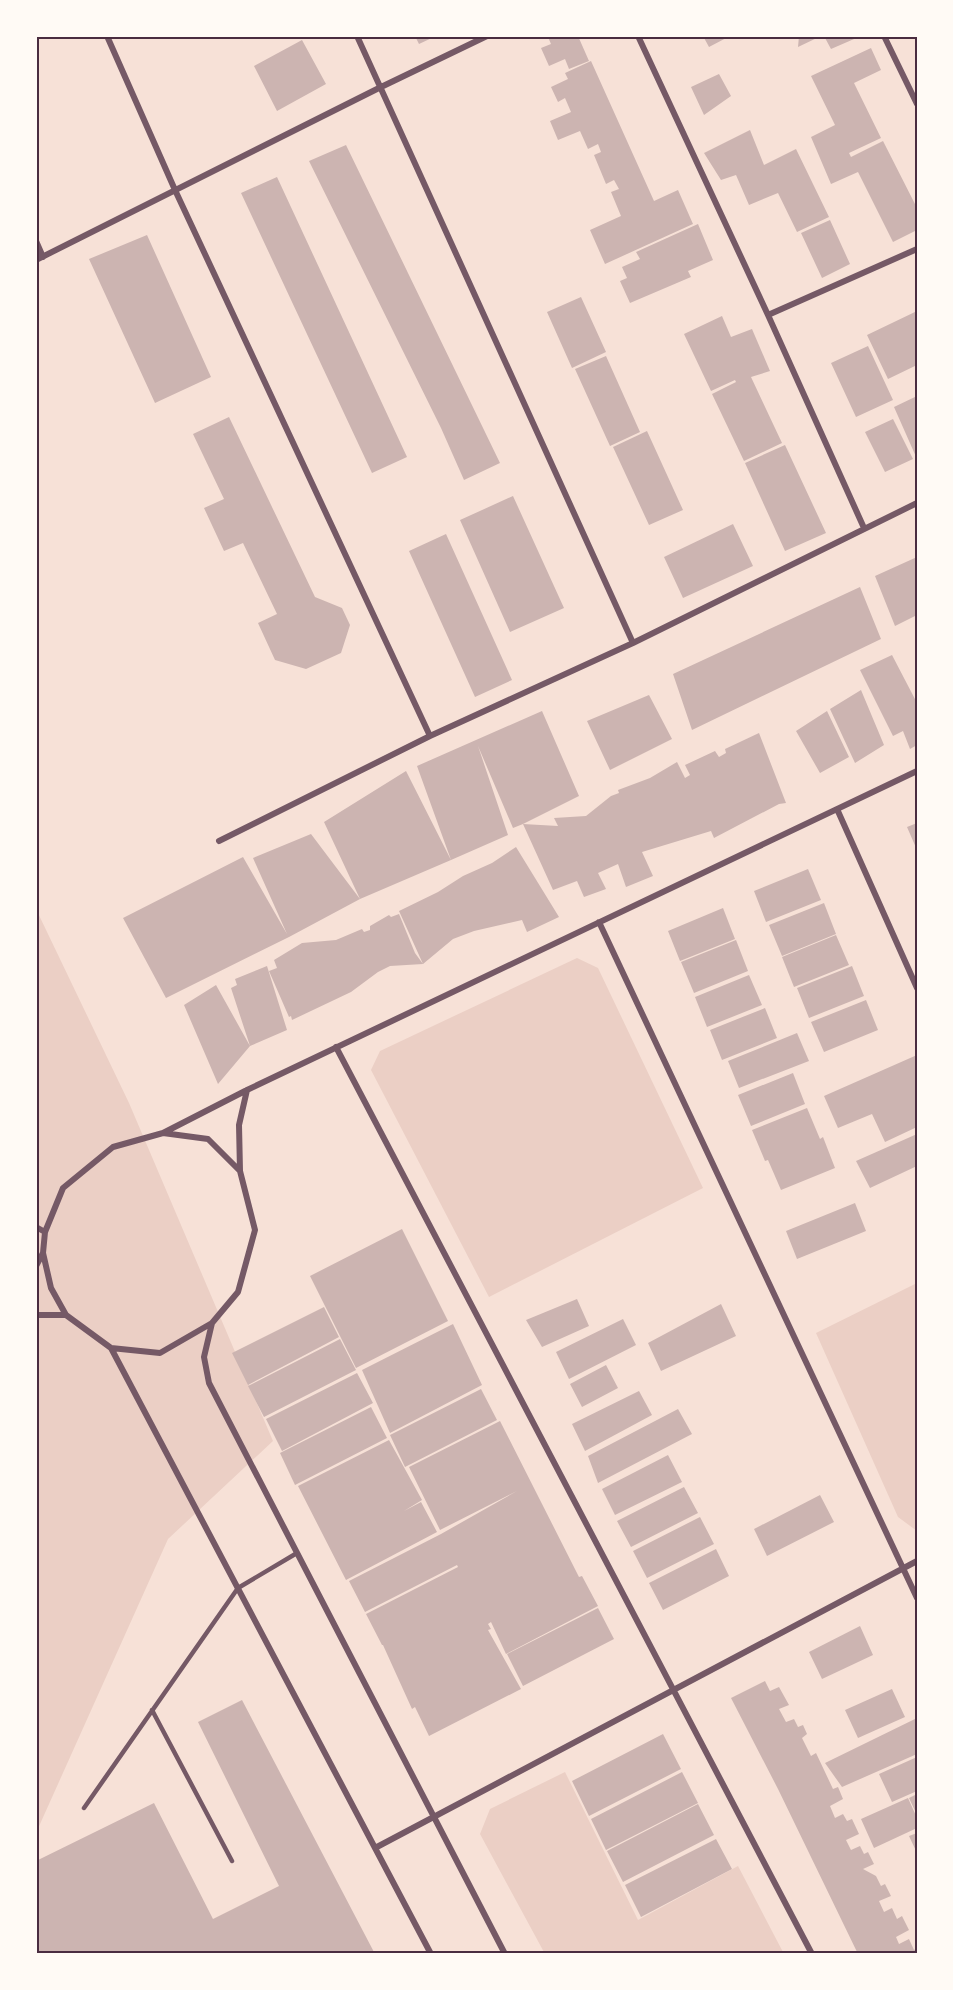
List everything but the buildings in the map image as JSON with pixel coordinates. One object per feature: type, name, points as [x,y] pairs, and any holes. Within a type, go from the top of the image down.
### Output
[{"type":"street","points":[[107,36],[175,190],[430,736]]},
{"type":"street","points":[[357,36],[633,643]]},
{"type":"street","points":[[36,241],[39,258],[487,36]]},
{"type":"street","points":[[638,36],[864,528]]},
{"type":"street","points":[[884,36],[917,104]]},
{"type":"street","points":[[768,315],[917,249]]},
{"type":"street","points":[[219,841],[430,736],[633,643],[917,503]]},
{"type":"street","points":[[431,1954],[111,1348],[66,1315],[51,1288],[43,1253],[45,1232],[63,1188],[113,1147],[163,1133],[247,1089],[917,771]]},
{"type":"street","points":[[837,809],[917,988]]},
{"type":"street","points":[[599,922],[917,1599]]},
{"type":"street","points":[[336,1047],[812,1954]]},
{"type":"street","points":[[111,1348],[160,1353],[212,1323],[238,1292],[255,1230],[240,1171],[239,1125],[247,1089]]},
{"type":"street","points":[[163,1133],[208,1139],[240,1171]]},
{"type":"street","points":[[36,1227],[45,1232]]},
{"type":"street","points":[[36,1266],[43,1253]]},
{"type":"street","points":[[36,1315],[66,1315]]},
{"type":"street","points":[[212,1323],[204,1357],[209,1383],[505,1954]]},
{"type":"street","points":[[375,1848],[917,1561]]},
{"type":"lane","points":[[84,1808],[238,1588],[297,1553]]},
{"type":"lane","points":[[152,1710],[232,1861]]},
{"type":"shaded area","points":[[36,909],[129,1103],[273,1441],[168,1539],[36,1833]]},
{"type":"shaded area","points":[[577,958],[598,968],[703,1188],[489,1297],[371,1070],[380,1051]]},
{"type":"shaded area","points":[[917,1283],[917,1531],[898,1517],[816,1333]]},
{"type":"shaded area","points":[[565,1772],[638,1920],[738,1866],[784,1954],[545,1954],[480,1834],[490,1809]]}]
